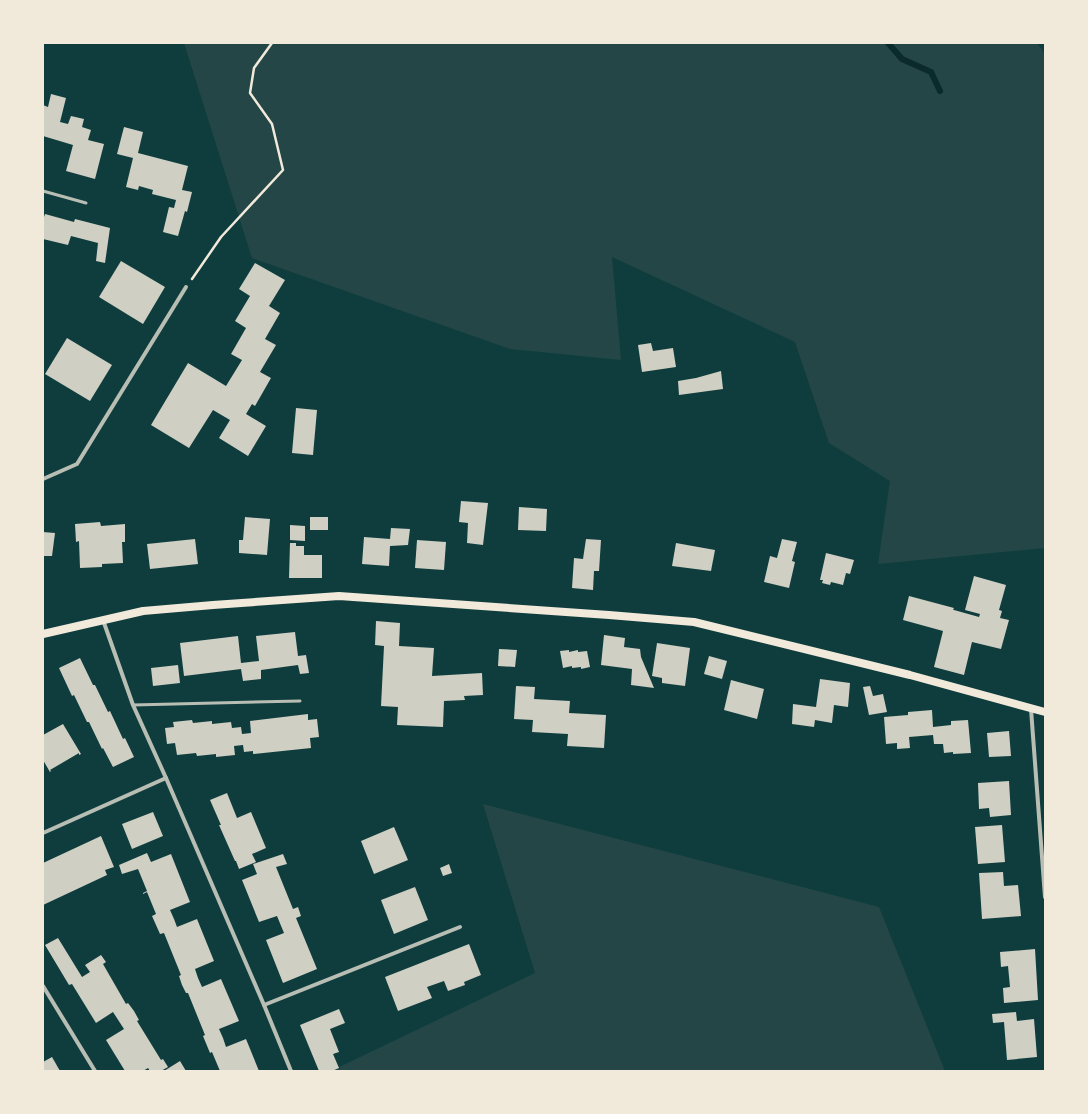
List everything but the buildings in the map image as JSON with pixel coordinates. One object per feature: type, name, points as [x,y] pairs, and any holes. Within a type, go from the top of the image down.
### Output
[{"type":"main road","points":[[43,634],[144,611],[339,596],[694,622],[910,675],[1045,712]]},
{"type":"street","points":[[43,479],[77,464],[186,287]]},
{"type":"street","points":[[103,620],[133,704],[264,1004],[291,1071]]},
{"type":"street","points":[[1031,708],[1045,897]]},
{"type":"street","points":[[43,833],[166,778]]},
{"type":"street","points":[[264,1004],[460,927]]},
{"type":"street","points":[[43,986],[95,1071]]},
{"type":"lane","points":[[43,191],[86,203]]},
{"type":"lane","points":[[133,704],[300,701]]},
{"type":"lane","points":[[1040,823],[1045,822]]},
{"type":"path","points":[[186,287],[221,237],[283,170],[272,124],[250,94],[254,68],[272,43]]},
{"type":"shaded area","points":[[184,43],[1037,43],[1045,54],[1045,548],[878,564],[890,481],[829,443],[795,342],[612,257],[621,360],[510,349],[252,258]]},
{"type":"shaded area","points":[[483,804],[879,907],[945,1071],[331,1071],[535,973]]},
{"type":"waterway","points":[[888,43],[902,59],[931,72],[940,91]]}]
